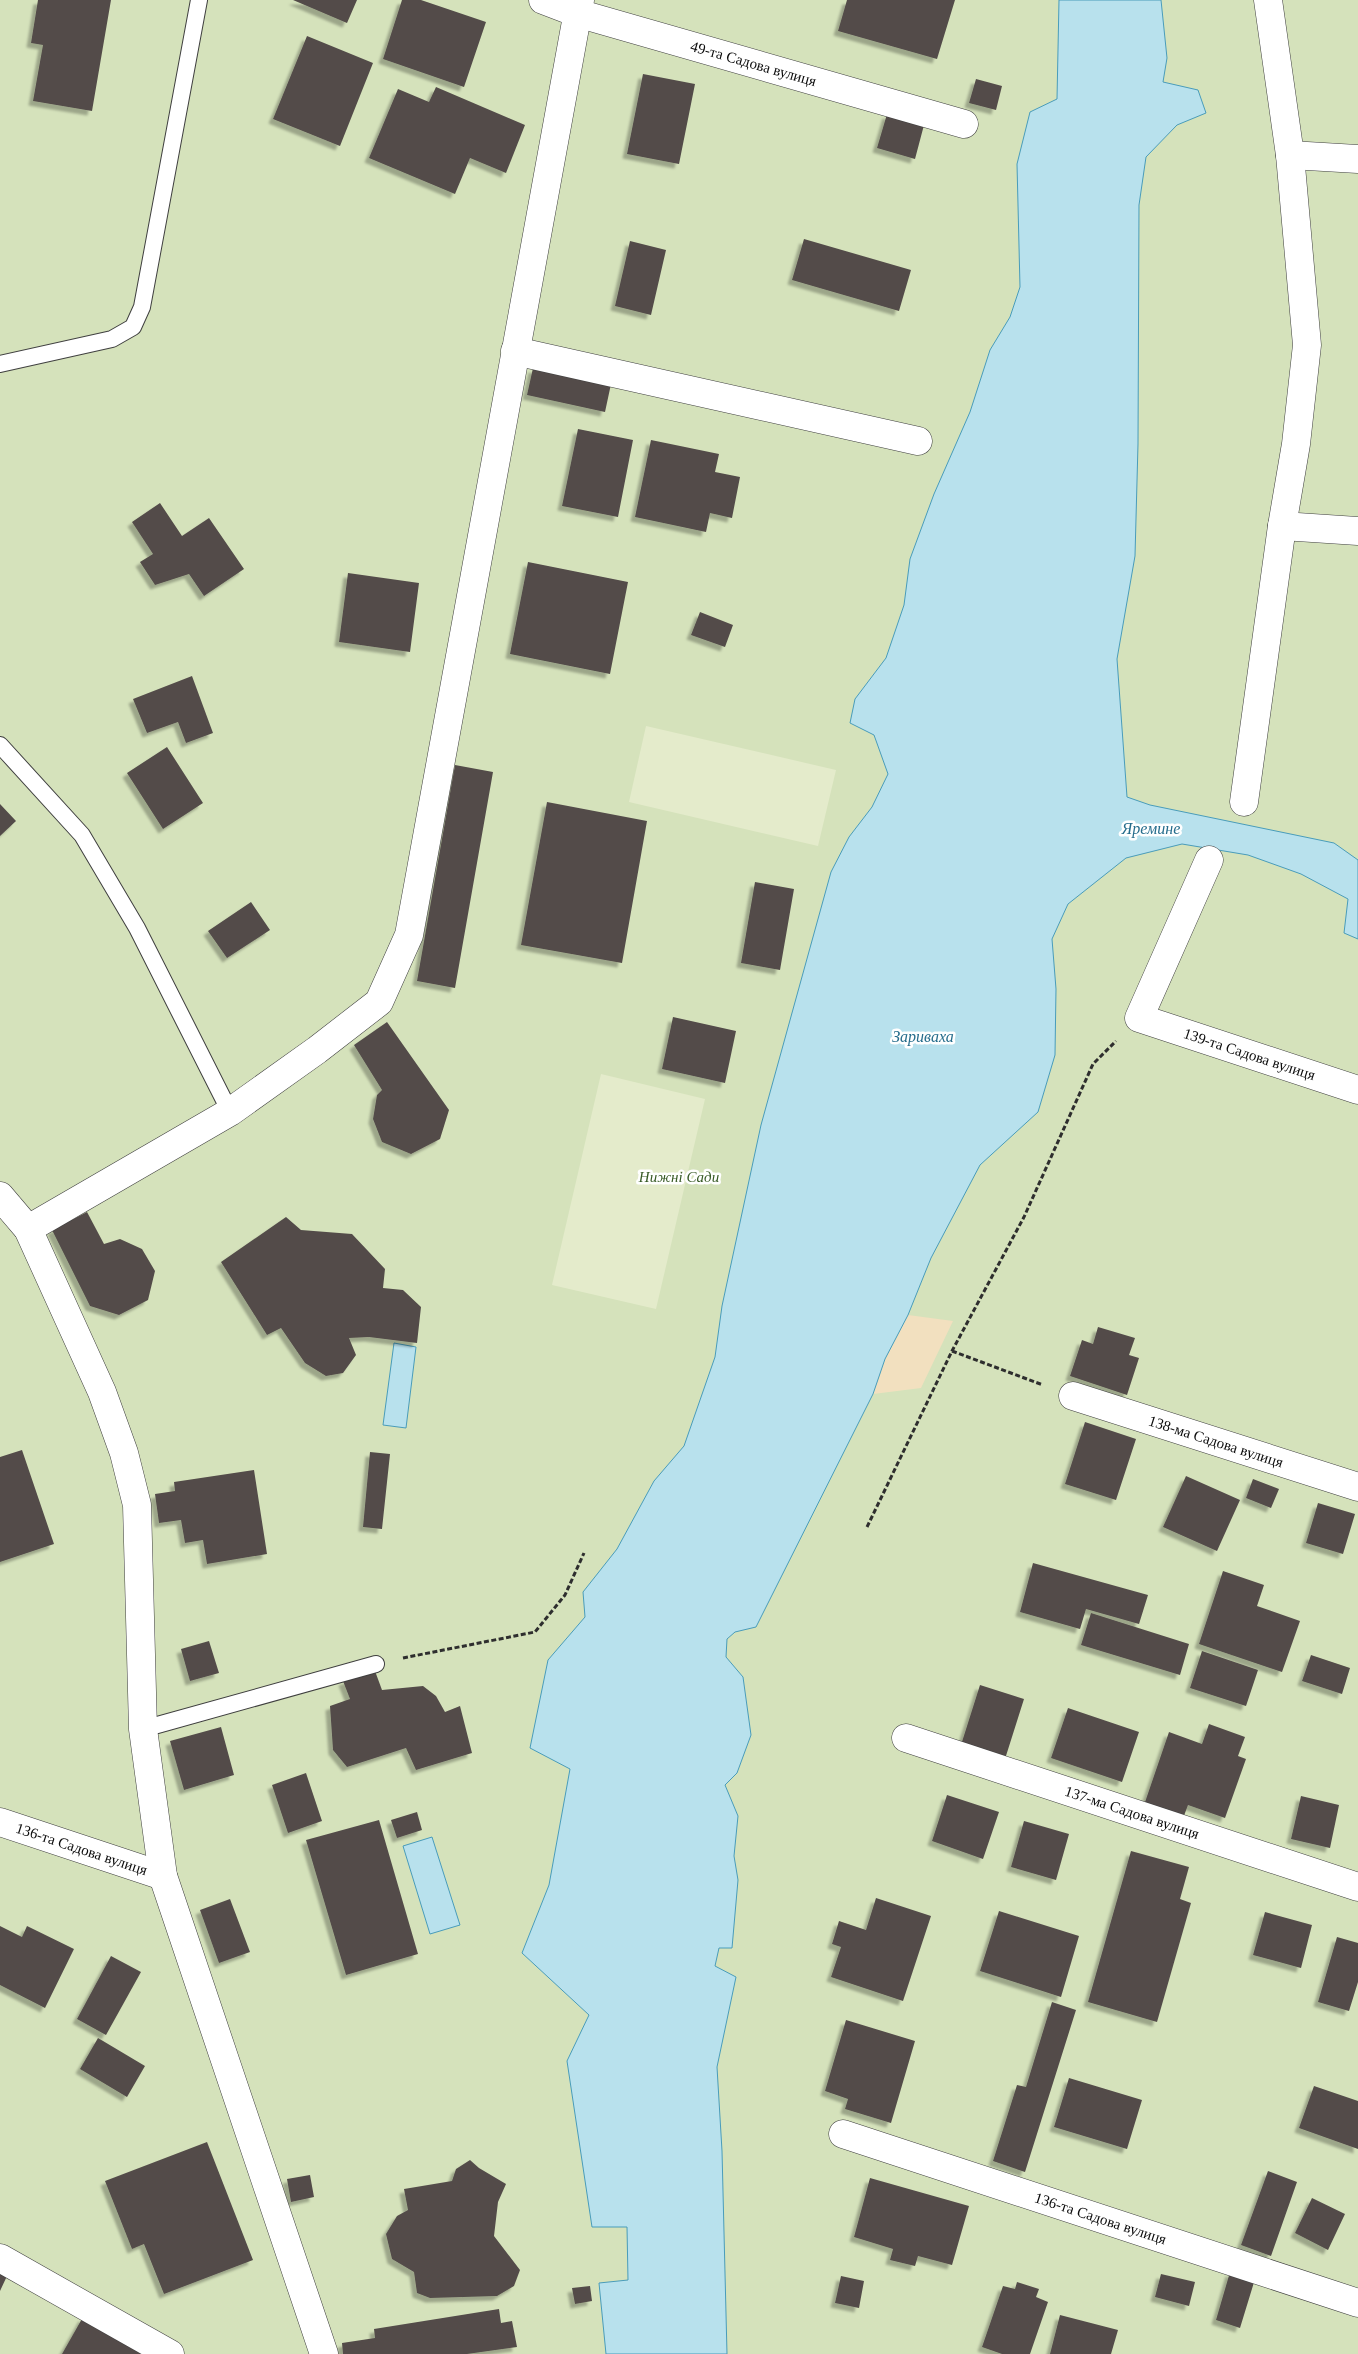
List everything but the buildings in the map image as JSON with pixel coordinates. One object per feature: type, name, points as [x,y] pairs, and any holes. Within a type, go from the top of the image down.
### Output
[{"type":"street","name":"49-та Садова вулиця","points":[[543,0],[579,6],[964,124]]},
{"type":"street","points":[[1244,802],[1282,526],[1296,444],[1307,345],[1290,155],[1268,0]]},
{"type":"street","points":[[28,1229],[230,1112],[317,1050],[379,1002],[409,935],[579,6]]},
{"type":"street","points":[[1290,155],[1358,159]]},
{"type":"street","points":[[516,350],[918,441]]},
{"type":"street","points":[[1282,526],[1358,531]]},
{"type":"street","points":[[1140,1018],[1209,860]]},
{"type":"street","name":"139-та Садова вулиця","points":[[1140,1018],[1358,1090]]},
{"type":"street","points":[[2,1201],[28,1229],[102,1392],[124,1453],[137,1505],[142,1729],[163,1876],[324,2354]]},
{"type":"street","name":"138-ма Садова вулиця","points":[[1073,1396],[1358,1487]]},
{"type":"street","name":"137-ма Садова вулиця","points":[[906,1738],[1358,1887]]},
{"type":"street","name":"136-та Садова вулиця","points":[[0,1822],[163,1876]]},
{"type":"street","name":"136-та Садова вулиця","points":[[843,2134],[1358,2303]]},
{"type":"street","points":[[0,2258],[170,2354]]},
{"type":"lane","points":[[0,364],[112,339],[133,327],[142,307],[199,0]]},
{"type":"lane","points":[[0,745],[82,835],[137,928],[230,1112]]},
{"type":"lane","points":[[142,1729],[376,1664]]},
{"type":"path","points":[[866,1527],[952,1352],[1024,1217],[1093,1064],[1140,1018]]},
{"type":"path","points":[[952,1352],[1073,1396]]},
{"type":"path","points":[[376,1664],[535,1632],[565,1595],[584,1553]]},
{"type":"green space","name":"Нижні Сади","points":[[0,0],[1358,0],[1358,2354],[0,2354]]},
{"type":"green space","points":[[646,726],[836,770],[818,846],[629,802]]},
{"type":"green space","points":[[601,1074],[705,1099],[656,1309],[552,1285]]},
{"type":"sand","points":[[908,1315],[953,1321],[921,1388],[873,1394],[885,1359]]},
{"type":"water","name":"Зариваха","points":[[1059,0],[1161,0],[1167,58],[1163,82],[1198,90],[1206,113],[1177,125],[1146,157],[1139,205],[1138,444],[1135,556],[1117,659],[1127,797],[1150,805],[1334,843],[1358,860],[1358,939],[1344,933],[1348,899],[1301,874],[1248,855],[1182,844],[1126,858],[1068,904],[1052,939],[1056,989],[1055,1055],[1038,1112],[980,1165],[931,1258],[908,1315],[885,1359],[873,1394],[756,1627],[735,1632],[727,1639],[726,1657],[743,1677],[751,1735],[737,1773],[725,1785],[738,1816],[734,1856],[738,1880],[732,1948],[719,1948],[715,1966],[736,1977],[717,2067],[722,2151],[727,2354],[606,2354],[599,2283],[628,2280],[627,2227],[592,2227],[567,2061],[589,2015],[522,1953],[549,1885],[570,1769],[530,1748],[548,1660],[585,1617],[583,1592],[617,1549],[654,1481],[684,1446],[715,1357],[722,1306],[761,1125],[831,872],[849,837],[872,807],[888,774],[874,735],[850,723],[855,699],[886,658],[904,605],[910,559],[934,494],[970,412],[990,350],[1010,317],[1020,287],[1017,164],[1030,112],[1057,99]]},
{"type":"water","points":[[394,1343],[416,1347],[406,1428],[383,1425]]},
{"type":"water","points":[[432,1837],[460,1925],[430,1934],[403,1846]]},
{"type":"water label","name":"Яремине","points":[[1151,828]]}]
